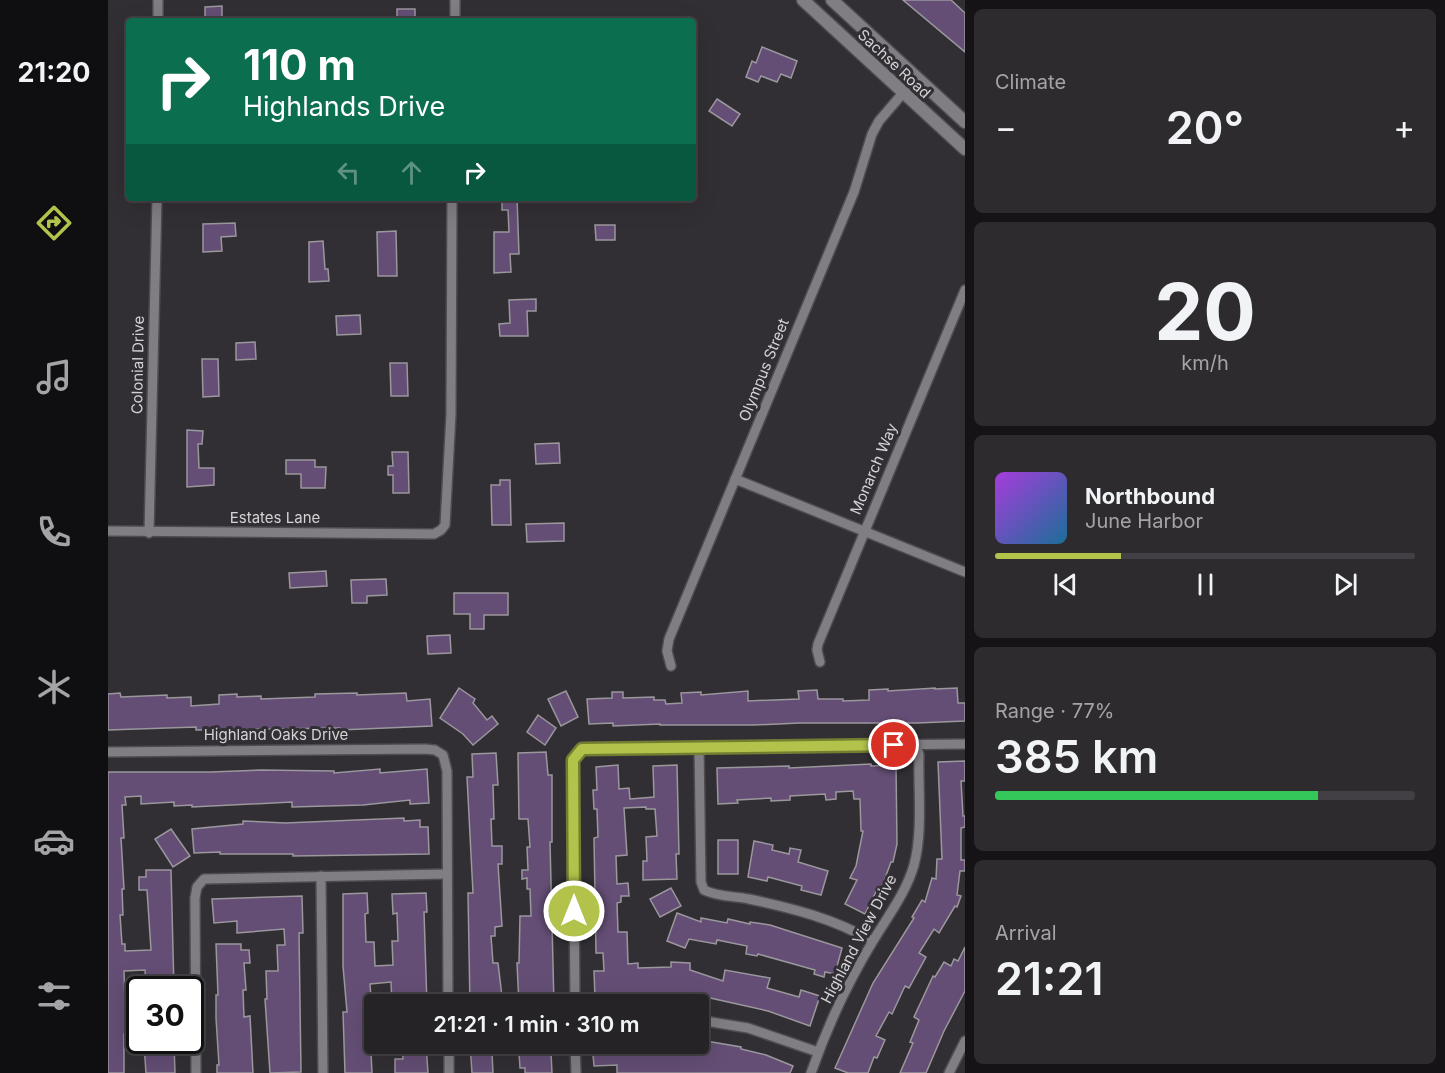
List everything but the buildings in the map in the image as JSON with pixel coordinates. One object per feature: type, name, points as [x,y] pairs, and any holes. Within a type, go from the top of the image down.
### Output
[{"type":"main road","name":"Sachse Road","points":[[803,0],[965,149]]},
{"type":"main road","name":"Sachse Road","points":[[832,0],[965,122]]},
{"type":"street","points":[[158,0],[158,18]]},
{"type":"street","points":[[455,0],[455,18]]},
{"type":"street","name":"Olympus Street","points":[[671,666],[667,651],[669,639],[854,192],[872,134],[884,113],[903,93]]},
{"type":"street","name":"Colonial Drive","points":[[149,533],[157,201]]},
{"type":"street","name":"Estates Lane","points":[[108,531],[434,534],[441,530],[445,525],[451,414],[452,201]]},
{"type":"street","name":"Monarch Way","points":[[820,662],[818,644],[962,303],[965,290]]},
{"type":"street","points":[[735,479],[965,572]]},
{"type":"street","points":[[575,994],[573,760],[582,749],[965,744]]},
{"type":"street","name":"Highland View Drive","points":[[811,1073],[842,998],[872,941],[904,892],[915,864],[918,837],[919,756],[916,745]]},
{"type":"street","points":[[699,746],[700,882],[704,890],[713,894],[746,898],[790,909],[843,926],[872,941]]},
{"type":"street","name":"Highland Oaks Drive","points":[[108,752],[435,750],[443,755],[447,771],[446,874]]},
{"type":"street","points":[[196,1073],[195,898],[198,884],[204,879],[446,874],[448,994]]},
{"type":"street","points":[[321,876],[323,1073]]},
{"type":"street","points":[[709,1022],[748,1028],[818,1052]]},
{"type":"street","points":[[949,1073],[965,1041]]},
{"type":"street","points":[[449,1054],[449,1073]]},
{"type":"street","points":[[575,1054],[576,1073]]},
{"type":"route","points":[[574,911],[573,760],[582,749],[894,745]]}]
